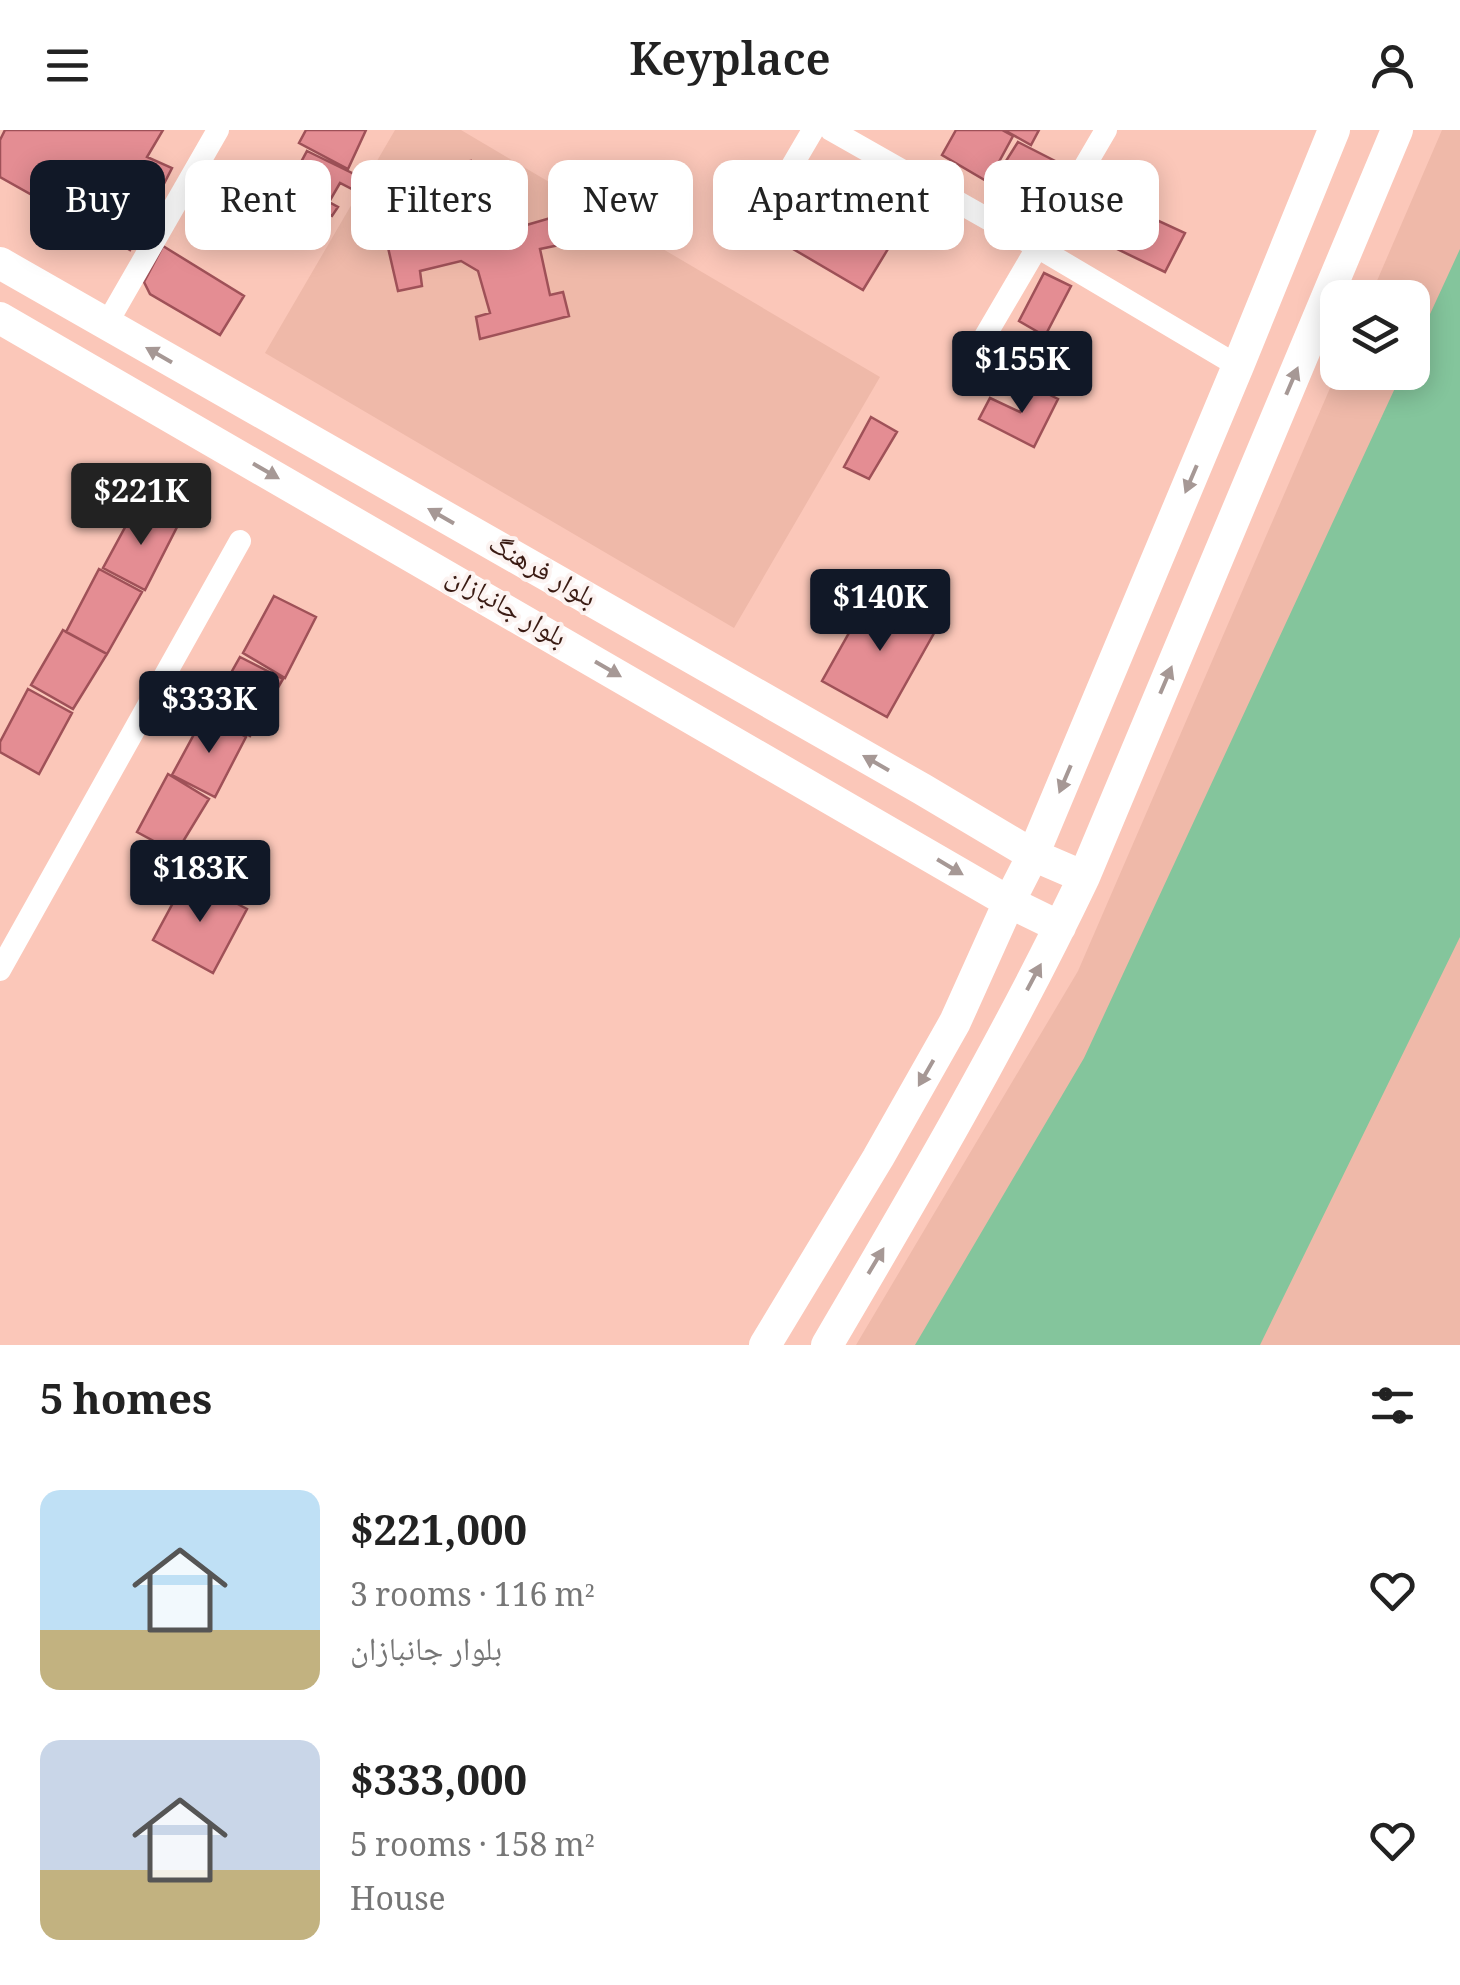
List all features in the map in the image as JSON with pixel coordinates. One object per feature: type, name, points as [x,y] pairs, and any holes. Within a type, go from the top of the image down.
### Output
[{"type":"street","points":[[106,326],[218,130]]},
{"type":"street","points":[[795,160],[813,130]]},
{"type":"street","points":[[831,130],[984,216]]},
{"type":"street","points":[[1089,160],[1106,130]]},
{"type":"street","points":[[766,1345],[955,1022],[1033,855],[1334,130]]},
{"type":"street","points":[[826,1345],[943,1148],[1084,877],[1397,130]]},
{"type":"street","points":[[974,356],[1036,250]]},
{"type":"street","points":[[1043,250],[1238,366]]},
{"type":"street","name":"بلوار فرهنگ","points":[[0,263],[1033,855],[1084,877]]},
{"type":"street","name":"بلوار جانبازان","points":[[0,318],[1009,902],[1060,927]]},
{"type":"street","points":[[0,970],[240,541]]},
{"type":"street","points":[[896,835],[908,835],[926,822],[928,800],[922,789]]},
{"type":"shaded area","points":[[395,130],[461,130],[512,160],[378,160]]},
{"type":"shaded area","points":[[1442,130],[1460,130],[1460,1345],[856,1345],[1078,971],[1329,390],[1430,390],[1430,280],[1377,280]]},
{"type":"shaded area","points":[[528,169],[548,181],[548,250],[665,250],[880,377],[734,628],[265,353],[325,250],[331,250],[331,240],[351,205],[351,250],[528,250]]},
{"type":"green space","points":[[1460,249],[1460,937],[1260,1345],[915,1345],[1084,1058],[1394,390],[1430,390],[1430,314]]},
{"type":"building","points":[[5,130],[163,130],[147,157],[154,160],[30,160],[30,194],[0,177],[0,140]]},
{"type":"building","points":[[306,130],[366,130],[348,169],[299,143]]},
{"type":"building","points":[[956,130],[1002,130],[1013,136],[1000,160],[984,160],[984,180],[964,168],[964,160],[942,155]]},
{"type":"building","points":[[1004,130],[1039,130],[1031,145]]},
{"type":"building","points":[[1018,142],[1053,160],[1007,160]]},
{"type":"building","points":[[307,151],[325,160],[302,160]]},
{"type":"building","points":[[331,163],[351,173],[351,188],[340,183],[331,199]]},
{"type":"building","points":[[548,219],[548,247],[540,249],[550,295],[563,292],[569,316],[480,339],[476,317],[490,313],[478,271],[461,261],[420,271],[422,286],[398,291],[389,250],[528,250],[528,225]]},
{"type":"building","points":[[1159,221],[1185,233],[1165,272],[1119,250],[1159,250]]},
{"type":"building","points":[[165,247],[244,296],[220,335],[150,294],[144,282]]},
{"type":"building","points":[[795,250],[887,250],[863,290]]},
{"type":"building","points":[[1044,273],[1071,286],[1045,336],[1019,321]]},
{"type":"building","points":[[1032,386],[1058,399],[1034,447],[979,419],[990,398],[1020,412]]},
{"type":"building","points":[[871,417],[897,432],[869,479],[844,467]]},
{"type":"building","points":[[136,507],[178,525],[145,590],[103,568]]},
{"type":"building","points":[[99,569],[142,592],[107,654],[66,632]]},
{"type":"building","points":[[872,592],[938,626],[887,717],[822,681]]},
{"type":"building","points":[[274,596],[316,617],[285,678],[243,653]]},
{"type":"building","points":[[63,630],[107,654],[73,709],[31,685]]},
{"type":"building","points":[[240,657],[283,679],[250,736],[209,712]]},
{"type":"building","points":[[28,689],[72,713],[39,774],[0,752],[0,742]]},
{"type":"building","points":[[205,714],[246,737],[215,797],[172,775]]},
{"type":"building","points":[[168,774],[209,799],[176,853],[137,832]]},
{"type":"building","points":[[187,877],[247,909],[213,973],[153,940]]}]
